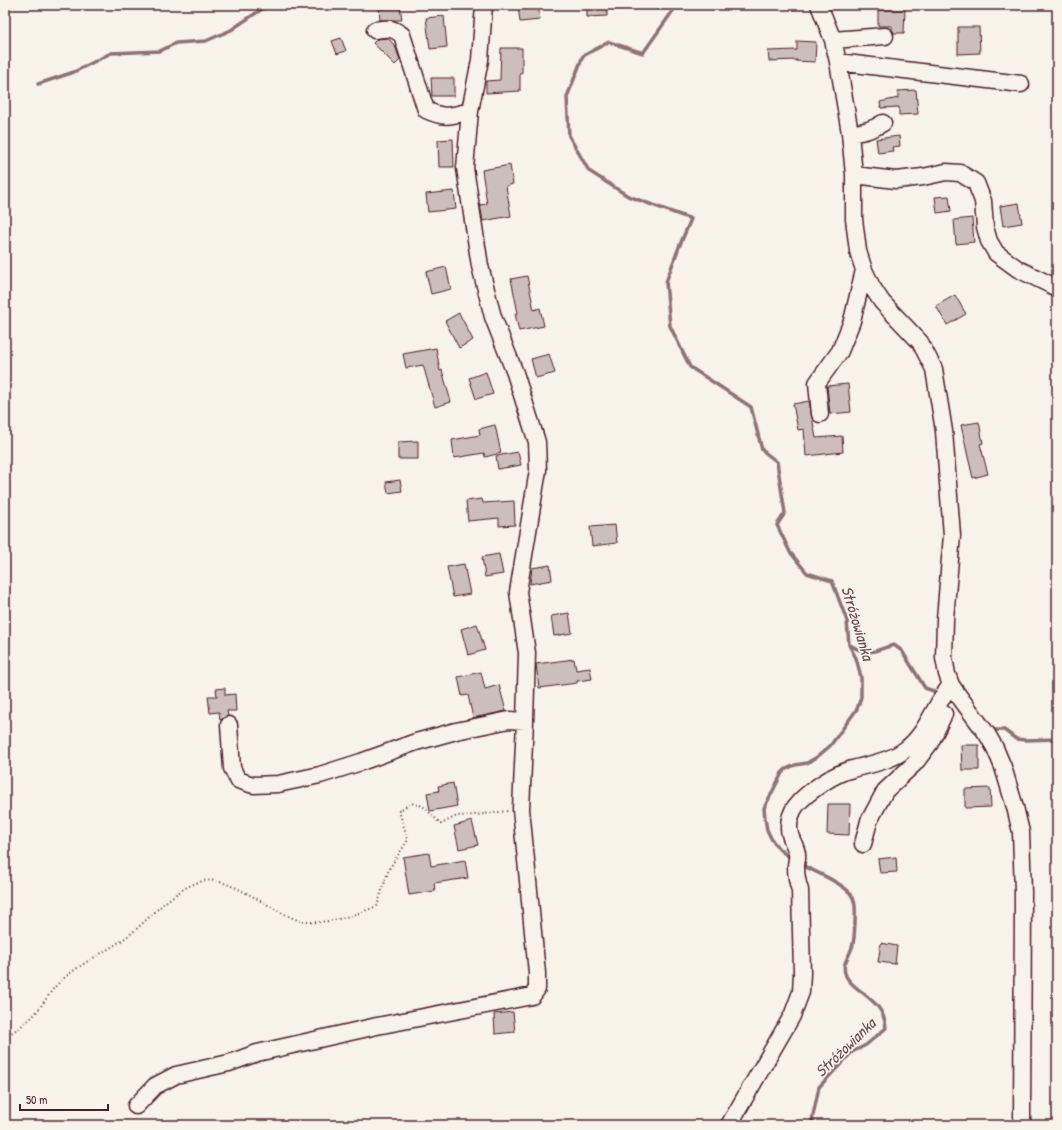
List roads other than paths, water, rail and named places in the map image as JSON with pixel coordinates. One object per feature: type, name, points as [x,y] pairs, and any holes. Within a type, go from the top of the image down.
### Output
[{"type":"street","points":[[136,1106],[155,1086],[176,1075],[229,1063],[257,1053],[377,1026],[532,996],[537,989],[537,973],[521,809],[526,721],[527,653],[518,592],[538,470],[537,442],[515,373],[493,317],[480,266],[465,168],[470,110],[480,60],[484,5]]},
{"type":"street","points":[[819,5],[833,40],[850,133],[854,175],[854,219],[858,252],[872,287],[882,302],[920,342],[934,369],[944,431],[952,535],[945,619],[944,658],[947,674],[954,690],[987,734],[995,748],[1003,768],[1021,832],[1023,892],[1022,1125]]},
{"type":"street","points":[[375,30],[384,28],[394,29],[402,35],[426,110],[439,116],[453,116],[470,110]]},
{"type":"street","points":[[833,40],[884,36]]},
{"type":"street","points":[[838,62],[1021,84]]},
{"type":"street","points":[[850,133],[860,133],[872,130],[883,122]]},
{"type":"street","points":[[854,175],[896,180],[923,177],[946,172],[960,173],[976,183],[983,201],[985,227],[989,241],[996,253],[1018,269],[1057,288]]},
{"type":"street","points":[[820,414],[817,383],[840,351],[852,321],[864,270]]},
{"type":"street","points":[[863,844],[869,821],[885,791],[915,763],[930,743],[954,690]]},
{"type":"street","points":[[729,1125],[792,1016],[801,992],[800,890],[796,879],[798,857],[797,851],[792,842],[789,829],[792,812],[804,797],[826,781],[845,771],[882,762],[905,750],[921,734],[945,692],[954,690]]},
{"type":"street","points":[[229,725],[232,768],[238,780],[253,785],[278,784],[320,775],[416,742],[456,731],[509,720],[526,721]]},
{"type":"waterway","points":[[38,84],[74,72],[111,53],[160,51],[176,43],[206,41],[231,30],[268,5]]},
{"type":"waterway","name":"Stróżowianka","points":[[677,5],[643,53],[609,42],[583,56],[567,97],[569,136],[589,171],[628,196],[691,219],[666,282],[670,326],[690,367],[751,407],[762,450],[777,462],[785,513],[777,525],[790,552],[807,573],[832,581],[847,621],[849,645],[856,658],[861,677],[861,697],[857,709],[830,746],[807,763],[795,765],[786,769],[782,773],[764,808],[767,830],[772,840],[779,849],[793,860]]},
{"type":"waterway","points":[[850,645],[868,652],[894,645],[902,651],[925,688],[939,693]]},
{"type":"waterway","points":[[992,730],[1004,730],[1016,739],[1057,739]]},
{"type":"waterway","name":"Stróżowianka","points":[[800,864],[840,885],[852,896],[855,908],[854,937],[844,968],[846,976],[854,986],[877,1006],[883,1015],[886,1028],[866,1045],[852,1052],[819,1087],[811,1125]]}]
